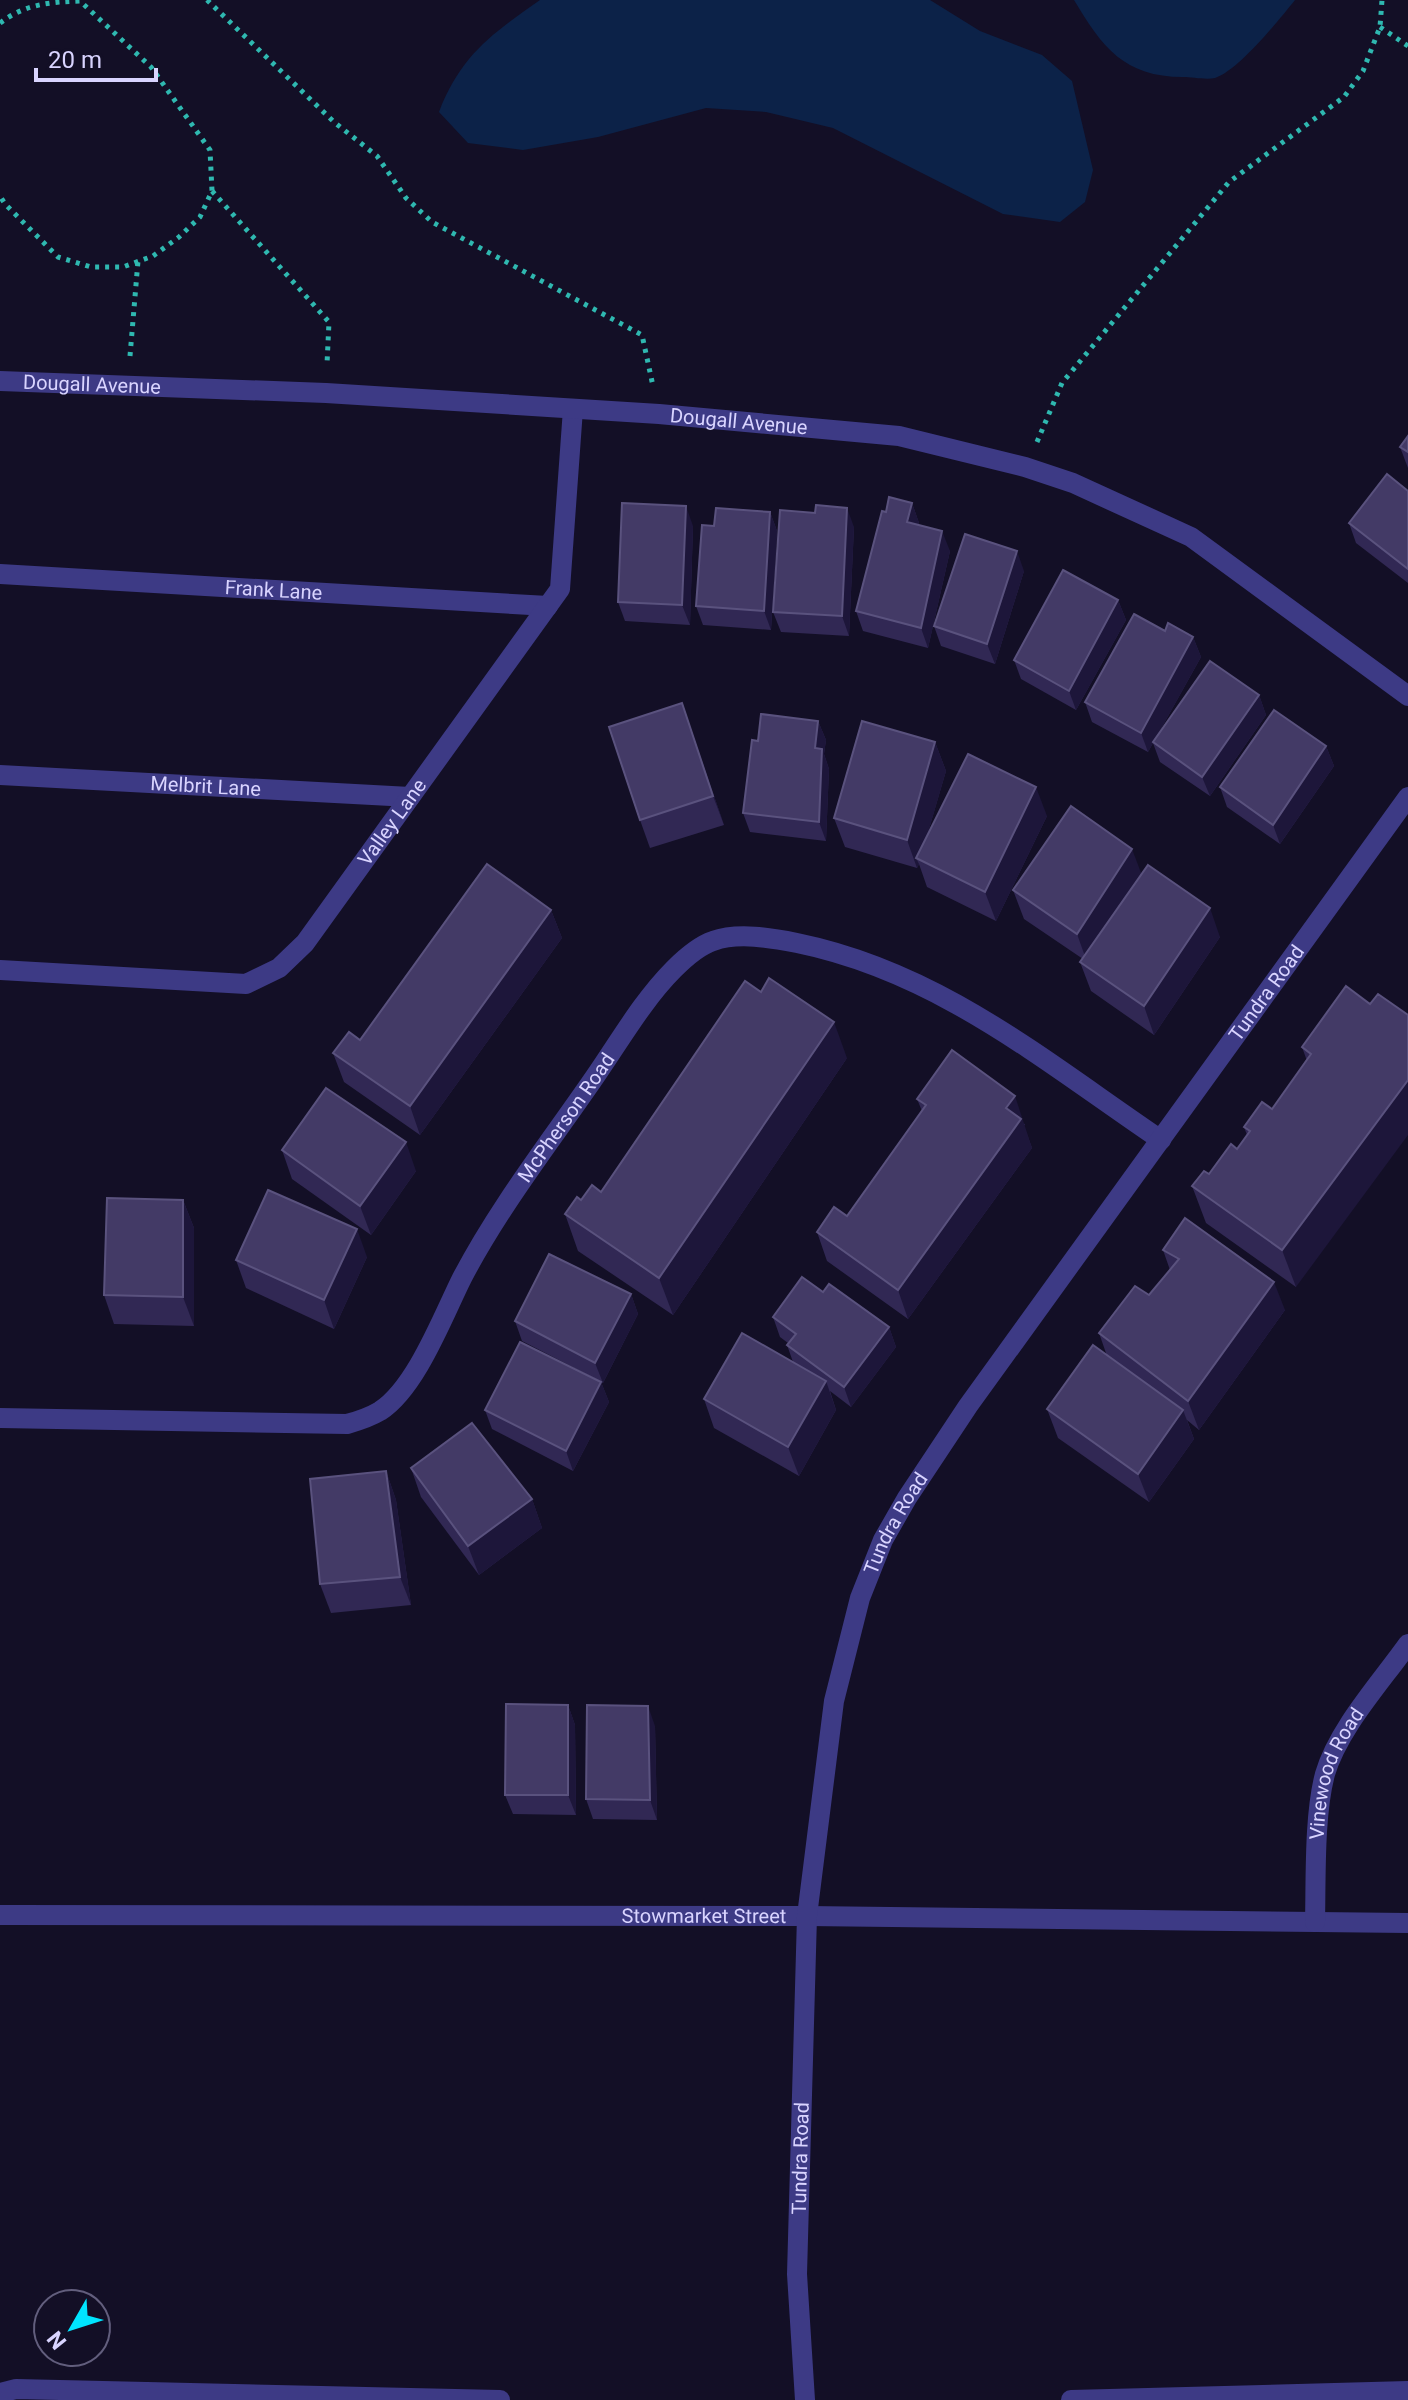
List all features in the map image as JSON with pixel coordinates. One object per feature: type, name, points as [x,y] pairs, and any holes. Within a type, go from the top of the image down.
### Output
[{"type":"street","name":"Dougall Avenue","points":[[0,381],[326,393],[659,414],[899,436],[1025,467],[1073,483],[1191,537],[1408,696]]},
{"type":"street","name":"Valley Lane","points":[[0,970],[246,984],[279,968],[305,943],[560,589],[573,409]]},
{"type":"street","name":"Frank Lane","points":[[0,574],[548,606]]},
{"type":"street","name":"Melbrit Lane","points":[[0,775],[410,797]]},
{"type":"street","name":"Tundra Road","points":[[805,2400],[797,2274],[807,1916],[834,1701],[860,1598],[883,1540],[968,1406],[1408,797]]},
{"type":"street","name":"McPherson Road","points":[[0,1418],[347,1424],[381,1411],[397,1398],[411,1379],[473,1257],[508,1201],[646,1005],[673,970],[695,951],[714,941],[735,937],[774,939],[820,948],[890,971],[947,997],[1011,1036],[1161,1140]]},
{"type":"street","name":"Vinewood Road","points":[[1315,1922],[1318,1830],[1325,1774],[1341,1738],[1408,1644]]},
{"type":"street","name":"Stowmarket Street","points":[[0,1915],[807,1916],[1408,1923]]},
{"type":"street","points":[[0,2393],[16,2389],[500,2400]]},
{"type":"street","points":[[1071,2400],[1408,2391]]},
{"type":"path","points":[[207,0],[334,122],[377,156],[406,198],[432,222],[642,335],[659,414]]},
{"type":"path","points":[[1025,467],[1062,383],[1229,182],[1344,97],[1363,71],[1380,27],[1382,0]]},
{"type":"path","points":[[0,23],[32,3],[80,1],[151,67],[210,150],[212,191],[200,217],[179,237],[153,256],[123,267],[91,267],[58,257],[3,207],[0,196]]},
{"type":"path","points":[[1380,27],[1408,46]]},
{"type":"path","points":[[212,191],[329,322],[326,393]]},
{"type":"path","points":[[128,386],[138,261]]},
{"type":"water","points":[[540,0],[930,0],[980,31],[1042,55],[1072,81],[1093,170],[1085,202],[1060,222],[1003,214],[833,128],[766,112],[706,108],[598,137],[523,150],[468,143],[439,112],[448,92],[457,75],[480,47]]},
{"type":"water","points":[[1074,0],[1295,0],[1235,66],[1215,78],[1207,79],[1163,76],[1130,65],[1105,45]]},
{"type":"building","points":[[1408,436],[1408,452],[1400,447]]},
{"type":"building","points":[[1387,474],[1408,491],[1408,569],[1349,523]]},
{"type":"building","points":[[889,497],[912,503],[907,522],[942,531],[921,628],[856,611],[882,511],[886,512]]},
{"type":"building","points":[[622,503],[686,506],[682,605],[618,602]]},
{"type":"building","points":[[816,505],[847,508],[842,616],[773,612],[780,510],[815,513]]},
{"type":"building","points":[[716,508],[770,512],[764,611],[696,606],[702,525],[714,526]]},
{"type":"building","points":[[965,534],[1017,551],[987,644],[934,626]]},
{"type":"building","points":[[1063,570],[1118,600],[1069,691],[1014,660]]},
{"type":"building","points":[[1134,614],[1165,631],[1168,623],[1193,637],[1141,733],[1085,702]]},
{"type":"building","points":[[1210,661],[1259,695],[1202,777],[1153,742]]},
{"type":"building","points":[[682,703],[713,796],[640,820],[609,727]]},
{"type":"building","points":[[1274,710],[1326,746],[1273,825],[1220,787]]},
{"type":"building","points":[[761,714],[818,721],[815,748],[822,749],[819,822],[743,813],[752,740],[758,741]]},
{"type":"building","points":[[862,721],[935,742],[907,840],[834,818]]},
{"type":"building","points":[[968,754],[1036,787],[985,892],[916,858]]},
{"type":"building","points":[[1071,806],[1132,849],[1077,934],[1013,890]]},
{"type":"building","points":[[487,864],[551,910],[410,1106],[333,1053],[349,1032],[360,1040]]},
{"type":"building","points":[[1148,865],[1210,908],[1144,1006],[1080,962]]},
{"type":"building","points":[[769,978],[834,1022],[659,1278],[565,1214],[577,1197],[581,1200],[592,1185],[601,1192],[745,981],[761,992]]},
{"type":"building","points":[[1346,986],[1370,1004],[1378,994],[1408,1015],[1408,1080],[1282,1250],[1192,1186],[1204,1171],[1209,1174],[1231,1144],[1237,1149],[1250,1131],[1244,1127],[1262,1102],[1272,1109],[1311,1054],[1302,1047]]},
{"type":"building","points":[[952,1050],[1015,1096],[1006,1108],[1021,1119],[898,1290],[817,1232],[834,1207],[847,1216],[926,1105],[917,1099]]},
{"type":"building","points":[[326,1088],[406,1142],[360,1206],[282,1150]]},
{"type":"building","points":[[268,1190],[357,1229],[324,1300],[236,1260]]},
{"type":"building","points":[[107,1198],[183,1200],[183,1297],[104,1295]]},
{"type":"building","points":[[1185,1218],[1274,1282],[1188,1401],[1099,1333],[1135,1286],[1149,1295],[1179,1259],[1163,1250]]},
{"type":"building","points":[[549,1254],[631,1294],[595,1363],[515,1321]]},
{"type":"building","points":[[802,1277],[823,1292],[829,1284],[889,1327],[844,1387],[787,1345],[796,1334],[773,1317]]},
{"type":"building","points":[[742,1333],[826,1381],[788,1447],[704,1399]]},
{"type":"building","points":[[520,1342],[601,1382],[566,1451],[485,1410]]},
{"type":"building","points":[[1093,1345],[1183,1410],[1138,1474],[1047,1409]]},
{"type":"building","points":[[472,1423],[532,1499],[468,1546],[411,1468]]},
{"type":"building","points":[[386,1471],[400,1577],[320,1584],[310,1479]]},
{"type":"building","points":[[506,1704],[568,1705],[568,1795],[505,1795]]},
{"type":"building","points":[[587,1705],[648,1706],[650,1800],[586,1799]]}]
